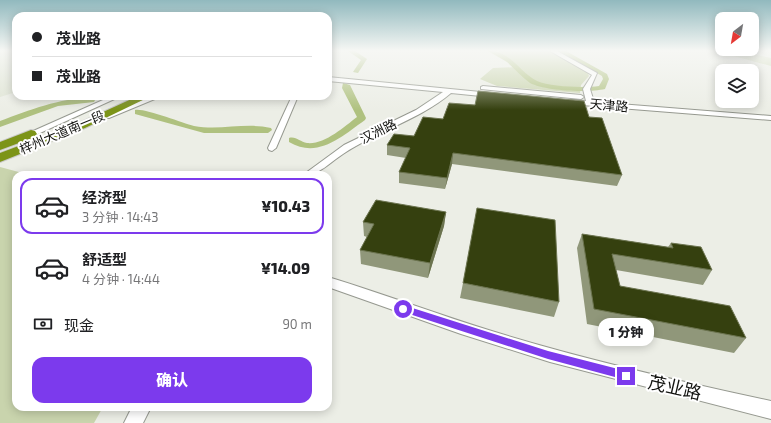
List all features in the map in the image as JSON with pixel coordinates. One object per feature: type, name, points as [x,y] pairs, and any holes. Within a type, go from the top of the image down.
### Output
[{"type":"highway","name":"梓州大道南一段","points":[[0,146],[121,100]]},
{"type":"highway","name":"梓州大道南一段","points":[[0,158],[81,126],[137,100]]},
{"type":"street","points":[[588,95],[587,85],[595,74],[589,71]]},
{"type":"street","name":"天津路","points":[[332,75],[588,95],[771,112]]},
{"type":"street","name":"天津路","points":[[332,79],[450,91],[588,95],[771,118]]},
{"type":"street","name":"汉洲路","points":[[313,171],[329,158],[361,139],[418,112],[450,91]]},
{"type":"street","points":[[26,136],[109,100]]},
{"type":"street","points":[[81,126],[149,100]]},
{"type":"street","points":[[272,148],[293,100]]},
{"type":"street","name":"茂业路","points":[[332,283],[432,319],[548,355],[626,376],[771,410]]},
{"type":"street","points":[[133,423],[140,411]]},
{"type":"shaded area","points":[[0,71],[12,71],[12,93],[0,97]]},
{"type":"green space","points":[[490,71],[587,71],[589,76],[581,85],[580,93],[497,86],[480,79]]},
{"type":"green space","points":[[0,167],[15,171],[12,171],[12,411],[101,411],[94,423],[0,423]]},
{"type":"building","points":[[478,91],[584,101],[589,117],[602,118],[622,175],[453,153],[447,178],[399,172],[410,148],[387,145],[394,134],[414,136],[423,117],[443,119],[449,103],[475,105]]},
{"type":"building","points":[[376,200],[446,212],[430,263],[360,250],[374,224],[363,222]]},
{"type":"building","points":[[477,208],[555,220],[559,302],[463,283]]},
{"type":"building","points":[[582,234],[673,248],[671,243],[701,247],[712,270],[612,254],[620,286],[730,306],[746,338],[594,309]]},
{"type":"waterway","points":[[521,71],[534,82],[539,84],[580,88],[598,88],[602,87],[606,79],[605,75],[597,71]]},
{"type":"waterway","points":[[292,140],[304,146],[320,144],[343,132],[362,118],[346,88],[346,85]]},
{"type":"waterway","points":[[0,124],[56,104],[79,100],[91,100]]},
{"type":"waterway","points":[[138,112],[204,130],[268,130]]},
{"type":"route","points":[[403,309],[548,355],[626,376]]}]
